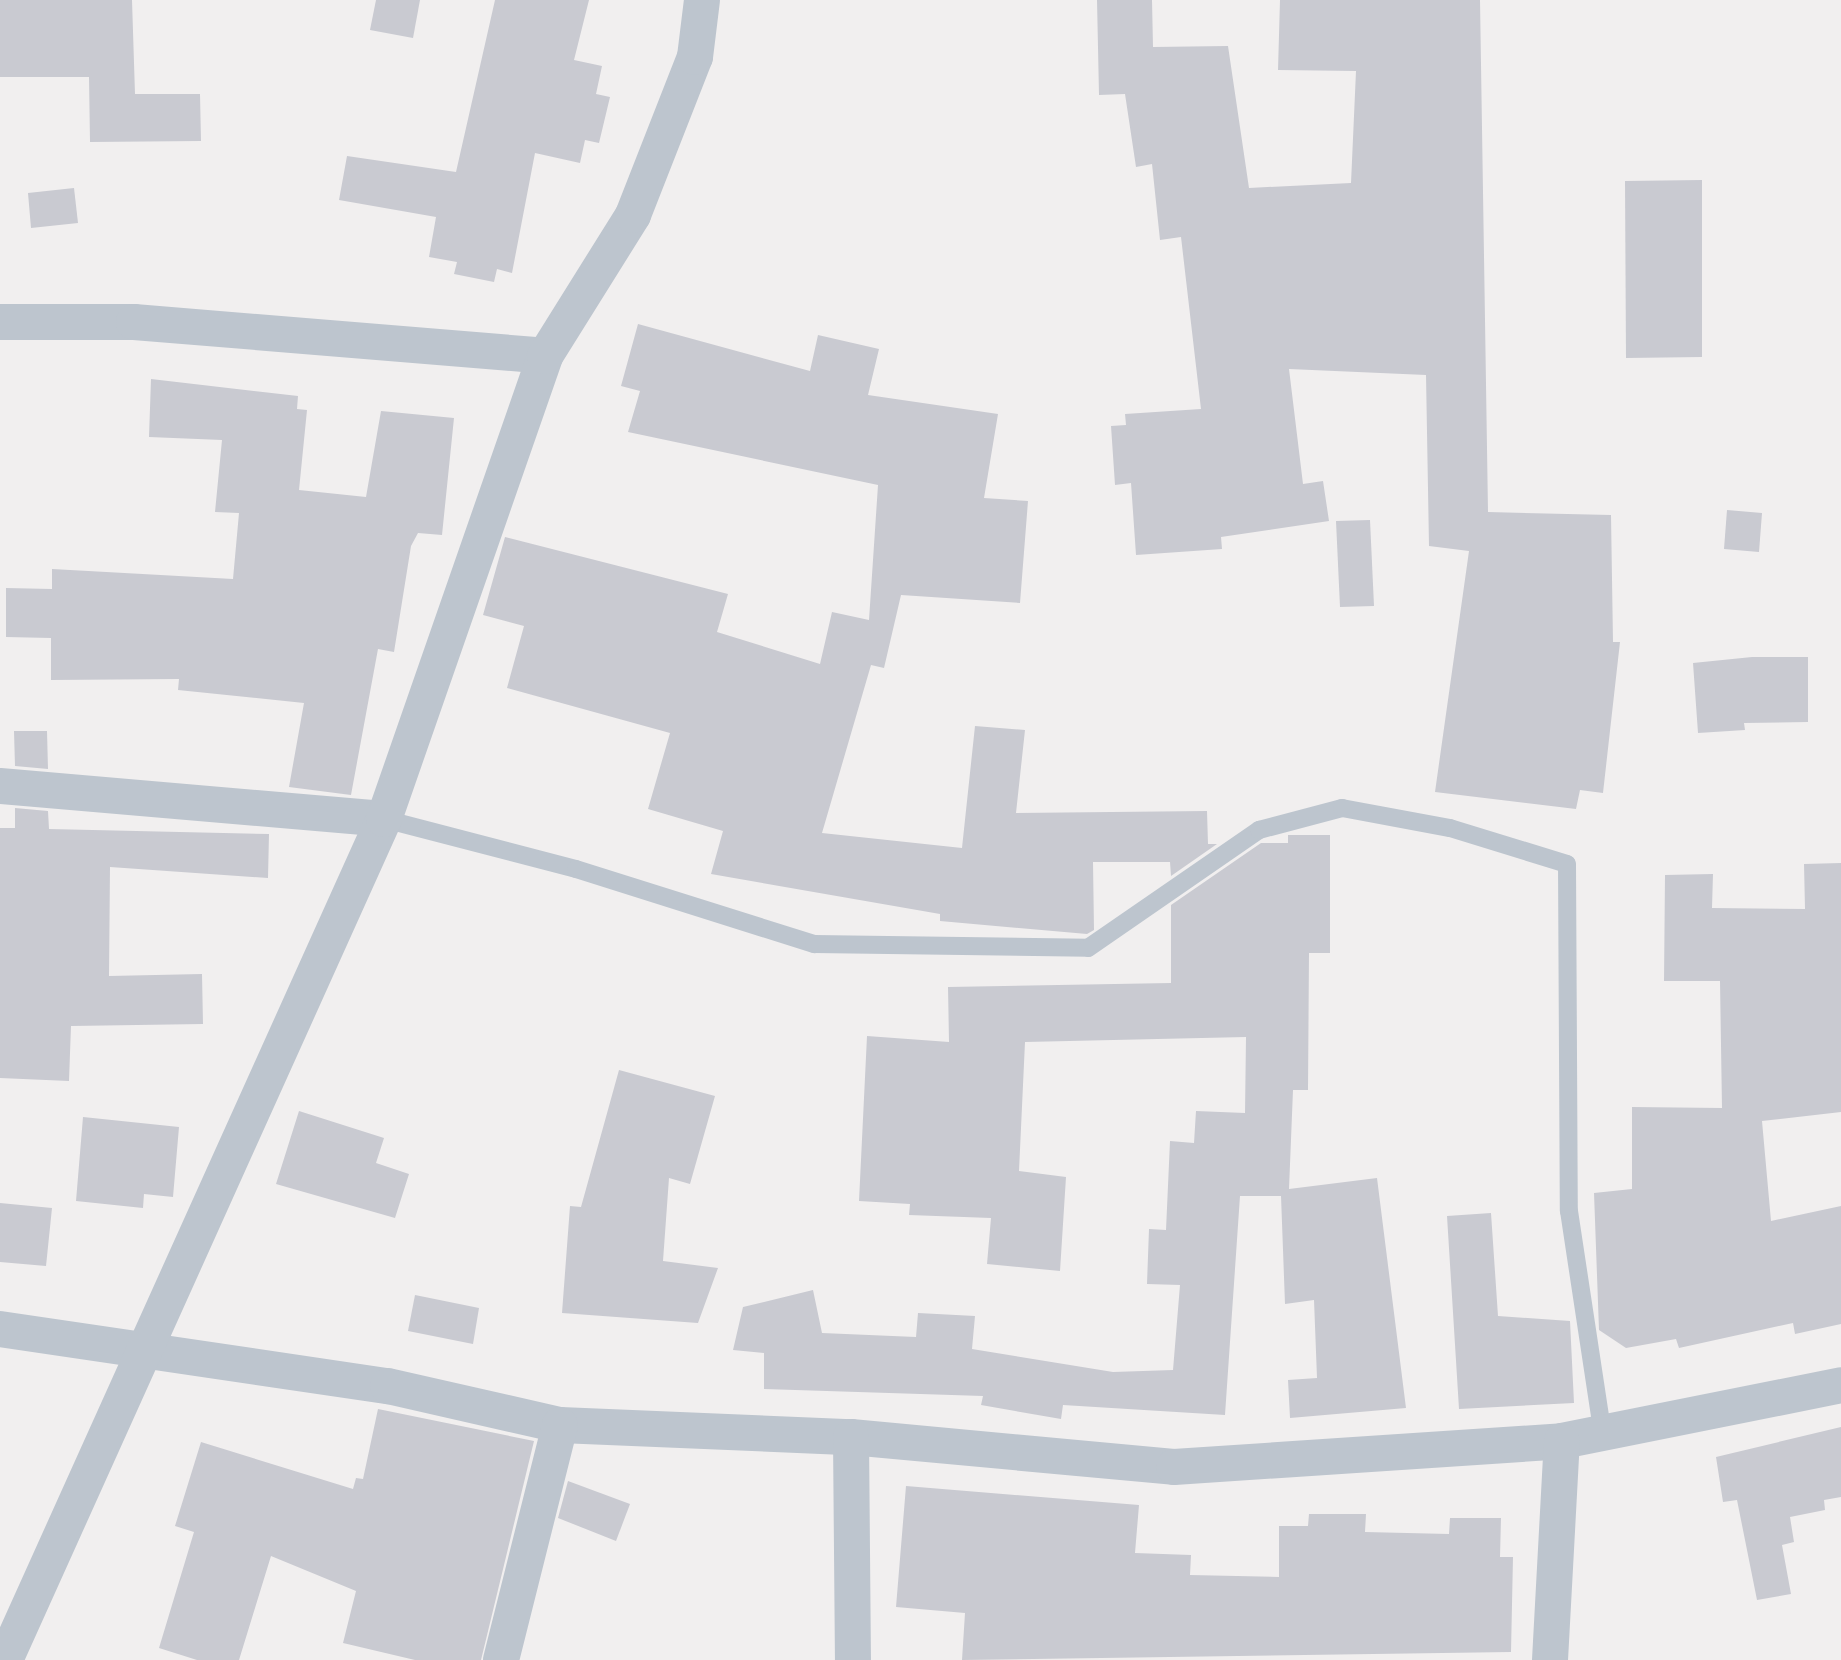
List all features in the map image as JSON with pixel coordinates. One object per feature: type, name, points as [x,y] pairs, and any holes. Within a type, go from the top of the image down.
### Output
[{"type":"street","points":[[5,1660],[149,1348],[384,819],[545,356],[633,215],[695,57],[702,0]]},
{"type":"street","points":[[0,322],[134,322],[545,356]]},
{"type":"street","points":[[0,786],[384,819]]},
{"type":"street","points":[[0,1329],[149,1348],[388,1386],[560,1425],[851,1437],[1174,1467],[1562,1441],[1602,1429],[1841,1385]]},
{"type":"street","points":[[501,1660],[560,1425]]},
{"type":"street","points":[[851,1437],[853,1660]]},
{"type":"street","points":[[1550,1660],[1562,1441]]},
{"type":"lane","points":[[384,819],[829,945],[1088,948],[1259,830],[1342,808],[1450,828],[1567,864],[1569,1211],[1602,1429]]},
{"type":"building","points":[[0,0],[132,0],[135,94],[200,94],[201,141],[90,142],[89,77],[0,77]]},
{"type":"building","points":[[376,0],[420,0],[413,38],[370,30]]},
{"type":"building","points":[[495,0],[589,0],[574,60],[602,66],[596,94],[610,97],[599,143],[585,140],[580,163],[535,153],[512,273],[497,269],[494,282],[454,274],[457,262],[429,257],[436,217],[339,200],[347,156],[456,172]]},
{"type":"building","points":[[1097,0],[1152,0],[1153,47],[1228,46],[1249,188],[1351,183],[1356,71],[1278,70],[1280,0],[1480,0],[1488,512],[1611,515],[1613,642],[1620,642],[1603,793],[1580,790],[1576,809],[1435,792],[1469,551],[1429,546],[1426,375],[1289,369],[1303,484],[1323,481],[1329,521],[1221,537],[1222,549],[1136,555],[1131,483],[1115,485],[1111,426],[1126,425],[1125,414],[1201,409],[1181,237],[1160,240],[1152,164],[1136,167],[1125,94],[1099,95]]},
{"type":"building","points":[[1702,180],[1702,357],[1626,358],[1625,181]]},
{"type":"building","points":[[74,188],[78,223],[31,228],[28,193]]},
{"type":"building","points":[[638,324],[810,371],[818,335],[879,349],[868,395],[998,414],[984,498],[1028,501],[1020,603],[901,595],[884,668],[871,665],[822,833],[962,848],[975,726],[1025,730],[1016,813],[1207,811],[1208,844],[1217,844],[1171,876],[1170,862],[1093,862],[1094,930],[1087,934],[940,921],[940,914],[711,874],[723,831],[648,809],[670,733],[507,688],[524,626],[483,615],[505,537],[728,594],[717,632],[820,664],[832,612],[869,620],[878,485],[628,432],[640,391],[621,386]]},
{"type":"building","points":[[151,379],[298,396],[297,409],[307,410],[299,490],[366,497],[381,411],[454,418],[442,535],[418,533],[411,546],[394,652],[378,649],[351,795],[289,787],[304,703],[178,690],[179,679],[51,680],[51,638],[6,637],[6,588],[52,589],[52,569],[233,579],[239,513],[215,512],[222,440],[149,437]]},
{"type":"building","points":[[1727,510],[1762,513],[1759,552],[1724,549]]},
{"type":"building","points":[[1370,520],[1374,606],[1340,607],[1336,521]]},
{"type":"building","points":[[1752,657],[1808,657],[1808,722],[1744,723],[1745,730],[1698,733],[1693,663]]},
{"type":"building","points":[[14,731],[47,731],[48,769],[15,766]]},
{"type":"building","points":[[15,808],[48,811],[49,829],[269,834],[268,878],[110,867],[109,976],[202,974],[203,1024],[71,1026],[69,1081],[0,1078],[0,828],[15,828]]},
{"type":"building","points":[[1288,835],[1330,835],[1330,953],[1309,953],[1308,1090],[1293,1090],[1289,1189],[1377,1178],[1406,1408],[1290,1418],[1288,1380],[1317,1378],[1314,1300],[1285,1304],[1281,1196],[1240,1196],[1225,1415],[1063,1405],[1061,1419],[981,1405],[983,1396],[764,1389],[764,1353],[733,1350],[743,1307],[813,1290],[822,1333],[916,1337],[918,1313],[975,1316],[972,1349],[1113,1372],[1173,1370],[1180,1285],[1147,1284],[1149,1229],[1166,1230],[1170,1141],[1194,1143],[1196,1111],[1245,1113],[1246,1037],[1025,1042],[1019,1171],[1066,1177],[1060,1271],[987,1264],[991,1218],[909,1215],[910,1204],[859,1201],[867,1036],[949,1042],[948,987],[1171,983],[1171,905],[1261,843],[1288,843]]},
{"type":"building","points":[[1841,863],[1841,1112],[1762,1121],[1771,1221],[1841,1206],[1841,1324],[1795,1334],[1793,1323],[1679,1348],[1676,1339],[1626,1348],[1599,1330],[1594,1193],[1632,1189],[1632,1107],[1722,1108],[1720,981],[1664,981],[1665,875],[1713,874],[1712,908],[1805,909],[1804,864]]},
{"type":"building","points":[[619,1070],[715,1096],[690,1184],[669,1178],[663,1261],[718,1268],[698,1323],[562,1313],[570,1206],[581,1207]]},
{"type":"building","points":[[299,1111],[384,1138],[376,1163],[409,1174],[395,1218],[276,1184]]},
{"type":"building","points":[[83,1117],[179,1127],[173,1197],[144,1194],[143,1208],[76,1201]]},
{"type":"building","points":[[0,1203],[52,1208],[46,1266],[0,1262]]},
{"type":"building","points":[[1491,1213],[1498,1316],[1570,1321],[1574,1403],[1459,1409],[1447,1216]]},
{"type":"building","points":[[415,1295],[479,1308],[473,1344],[408,1331]]},
{"type":"building","points":[[378,1409],[534,1441],[481,1660],[415,1660],[343,1643],[356,1591],[271,1556],[239,1660],[197,1660],[159,1648],[194,1532],[175,1526],[201,1442],[353,1489],[356,1478],[363,1479]]},
{"type":"building","points":[[1841,1427],[1841,1497],[1824,1500],[1825,1510],[1790,1517],[1794,1542],[1782,1545],[1791,1594],[1757,1600],[1737,1500],[1723,1502],[1716,1457]]},
{"type":"building","points":[[568,1481],[630,1504],[616,1541],[558,1518]]},
{"type":"building","points":[[906,1486],[1139,1505],[1135,1553],[1191,1555],[1190,1575],[1279,1577],[1279,1526],[1308,1526],[1309,1514],[1366,1514],[1365,1532],[1449,1534],[1450,1518],[1501,1518],[1500,1557],[1513,1557],[1511,1652],[962,1660],[965,1613],[896,1607]]}]
